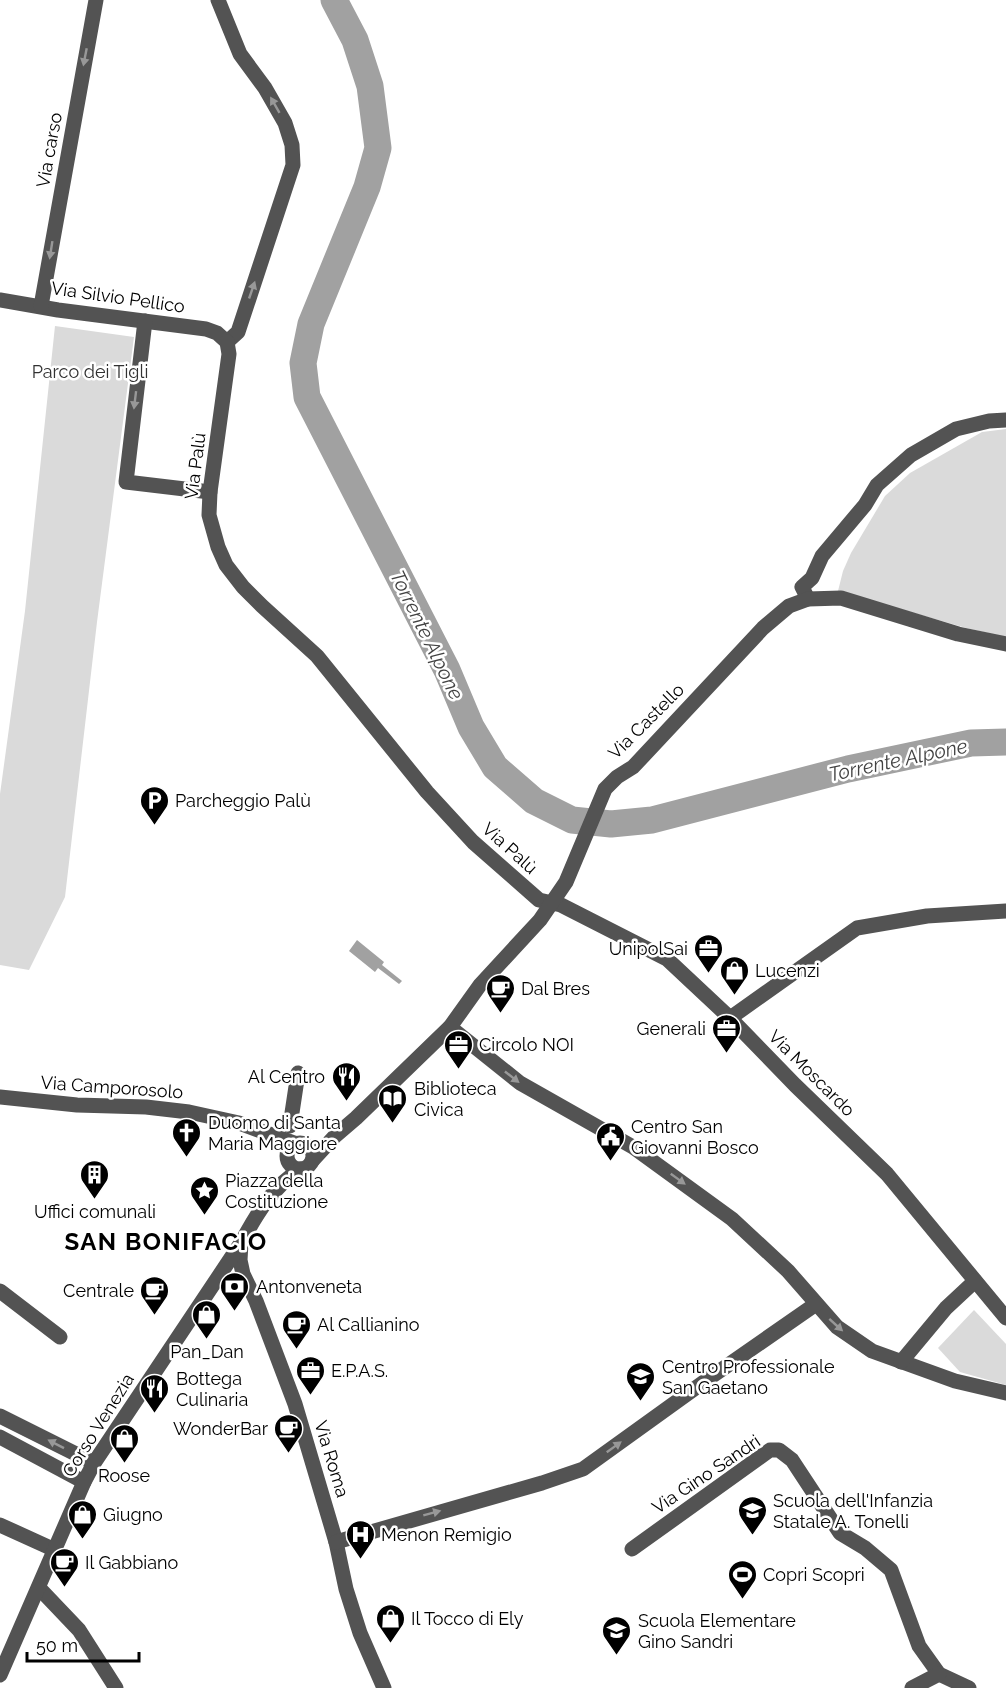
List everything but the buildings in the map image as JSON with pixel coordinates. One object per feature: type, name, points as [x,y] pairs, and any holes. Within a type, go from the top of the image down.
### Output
[{"type":"street","name":"Via carso","points":[[41,306],[96,0]]},
{"type":"street","points":[[218,0],[240,54],[265,88],[285,123],[292,145],[293,165],[238,332],[227,342]]},
{"type":"street","name":"Via Silvio Pellico","points":[[0,300],[206,329],[217,333],[227,342]]},
{"type":"street","points":[[145,321],[126,482],[210,492]]},
{"type":"street","name":"Via Palù","points":[[227,342],[229,354],[210,492],[209,515],[226,566],[243,587],[316,656],[427,792],[473,842],[538,900],[552,903]]},
{"type":"street","points":[[808,599],[802,587],[812,578],[822,556],[865,505],[877,485],[911,455],[956,429],[989,421],[1006,420]]},
{"type":"street","name":"Via Castello","points":[[298,1155],[346,1126],[450,1027],[480,984],[540,920],[566,882],[596,805],[605,789],[650,750],[763,628],[789,606],[808,599],[841,598],[958,634],[1006,644]]},
{"type":"street","name":"Via Moscardo","points":[[552,903],[561,905],[667,959],[730,1018],[887,1174],[1006,1318]]},
{"type":"street","points":[[730,1018],[857,928],[927,916],[1006,911]]},
{"type":"street","points":[[450,1027],[520,1083],[633,1147],[732,1219],[788,1271],[837,1326],[872,1351],[955,1381],[1006,1393]]},
{"type":"street","points":[[290,1126],[298,1073]]},
{"type":"street","name":"Via Camporosolo","points":[[0,1097],[77,1105],[157,1108],[189,1112],[256,1129],[298,1155]]},
{"type":"street","points":[[241,1243],[298,1155]]},
{"type":"street","name":"Corso Venezia","points":[[0,1675],[94,1463],[241,1243]]},
{"type":"street","name":"Via Roma","points":[[241,1243],[240,1260],[243,1274],[256,1301],[295,1404],[336,1542],[346,1589],[384,1688]]},
{"type":"street","points":[[901,1362],[946,1308],[975,1281]]},
{"type":"street","points":[[0,1291],[60,1338]]},
{"type":"street","points":[[336,1542],[542,1484],[583,1469],[816,1304]]},
{"type":"street","points":[[0,1416],[94,1463]]},
{"type":"street","points":[[0,1437],[84,1482]]},
{"type":"street","name":"Via Gino Sandri","points":[[632,1549],[770,1450],[779,1450],[792,1461],[840,1533],[865,1548],[891,1570],[919,1646],[939,1674],[969,1688]]},
{"type":"street","points":[[0,1525],[54,1550]]},
{"type":"street","points":[[39,1588],[79,1630],[116,1688]]},
{"type":"street","points":[[912,1688],[939,1674]]},
{"type":"green space","name":"Parco dei Tigli","points":[[55,326],[134,337],[97,622],[65,897],[29,970],[0,965],[0,794],[25,611]]},
{"type":"green space","points":[[1006,429],[1006,637],[966,628],[838,591],[851,553],[885,496],[910,473],[982,432]]},
{"type":"green space","points":[[974,1310],[1006,1344],[1006,1385],[960,1372],[938,1348]]},
{"type":"shaded area","points":[[357,940],[384,962],[382,965],[402,981],[399,984],[378,968],[375,972],[349,951]]},
{"type":"waterway","name":"Torrente Alpone","points":[[334,0],[355,40],[370,86],[378,148],[367,187],[311,324],[303,363],[307,397],[447,670],[471,727],[495,767],[534,801],[572,820],[611,824],[652,820],[848,769],[971,743],[1006,742]]},
{"type":"place","name":"Parcheggio Palù","points":[[154,826]]},
{"type":"place","name":"UnipolSai","points":[[709,974]]},
{"type":"place","name":"Lucenzi","points":[[734,996]]},
{"type":"place","name":"Dal Bres","points":[[500,1014]]},
{"type":"place","name":"Generali","points":[[727,1054]]},
{"type":"place","name":"Circolo NOI","points":[[458,1070]]},
{"type":"place","name":"Al Centro","points":[[346,1102]]},
{"type":"place","name":"Biblioteca Civica","points":[[393,1124]]},
{"type":"place","name":"Duomo di Santa Maria Maggiore","points":[[187,1158]]},
{"type":"place","name":"Centro San Giovanni Bosco","points":[[610,1162]]},
{"type":"place","name":"Uffici comunali","points":[[95,1200]]},
{"type":"place","name":"Piazza della Costituzione","points":[[204,1216]]},
{"type":"place","name":"Antonveneta","points":[[235,1312]]},
{"type":"place","name":"Centrale","points":[[155,1316]]},
{"type":"place","name":"Pan_Dan","points":[[207,1340]]},
{"type":"place","name":"Al Callianino","points":[[296,1350]]},
{"type":"place","name":"E.P.A.S.","points":[[310,1396]]},
{"type":"place","name":"Centro Professionale San Gaetano","points":[[641,1402]]},
{"type":"place","name":"Bottega Culinaria","points":[[155,1414]]},
{"type":"place","name":"WonderBar","points":[[289,1454]]},
{"type":"place","name":"Roose","points":[[124,1464]]},
{"type":"place","name":"Scuola dell'Infanzia Statale A. Tonelli","points":[[752,1536]]},
{"type":"place","name":"Giugno","points":[[82,1540]]},
{"type":"place","name":"Menon Remigio","points":[[360,1560]]},
{"type":"place","name":"Il Gabbiano","points":[[64,1588]]},
{"type":"place","name":"Copri Scopri","points":[[742,1600]]},
{"type":"place","name":"Il Tocco di Ely","points":[[390,1644]]},
{"type":"place","name":"Scuola Elementare Gino Sandri","points":[[617,1656]]},
{"type":"district","name":"SAN BONIFACIO","points":[[166,1241]]}]
